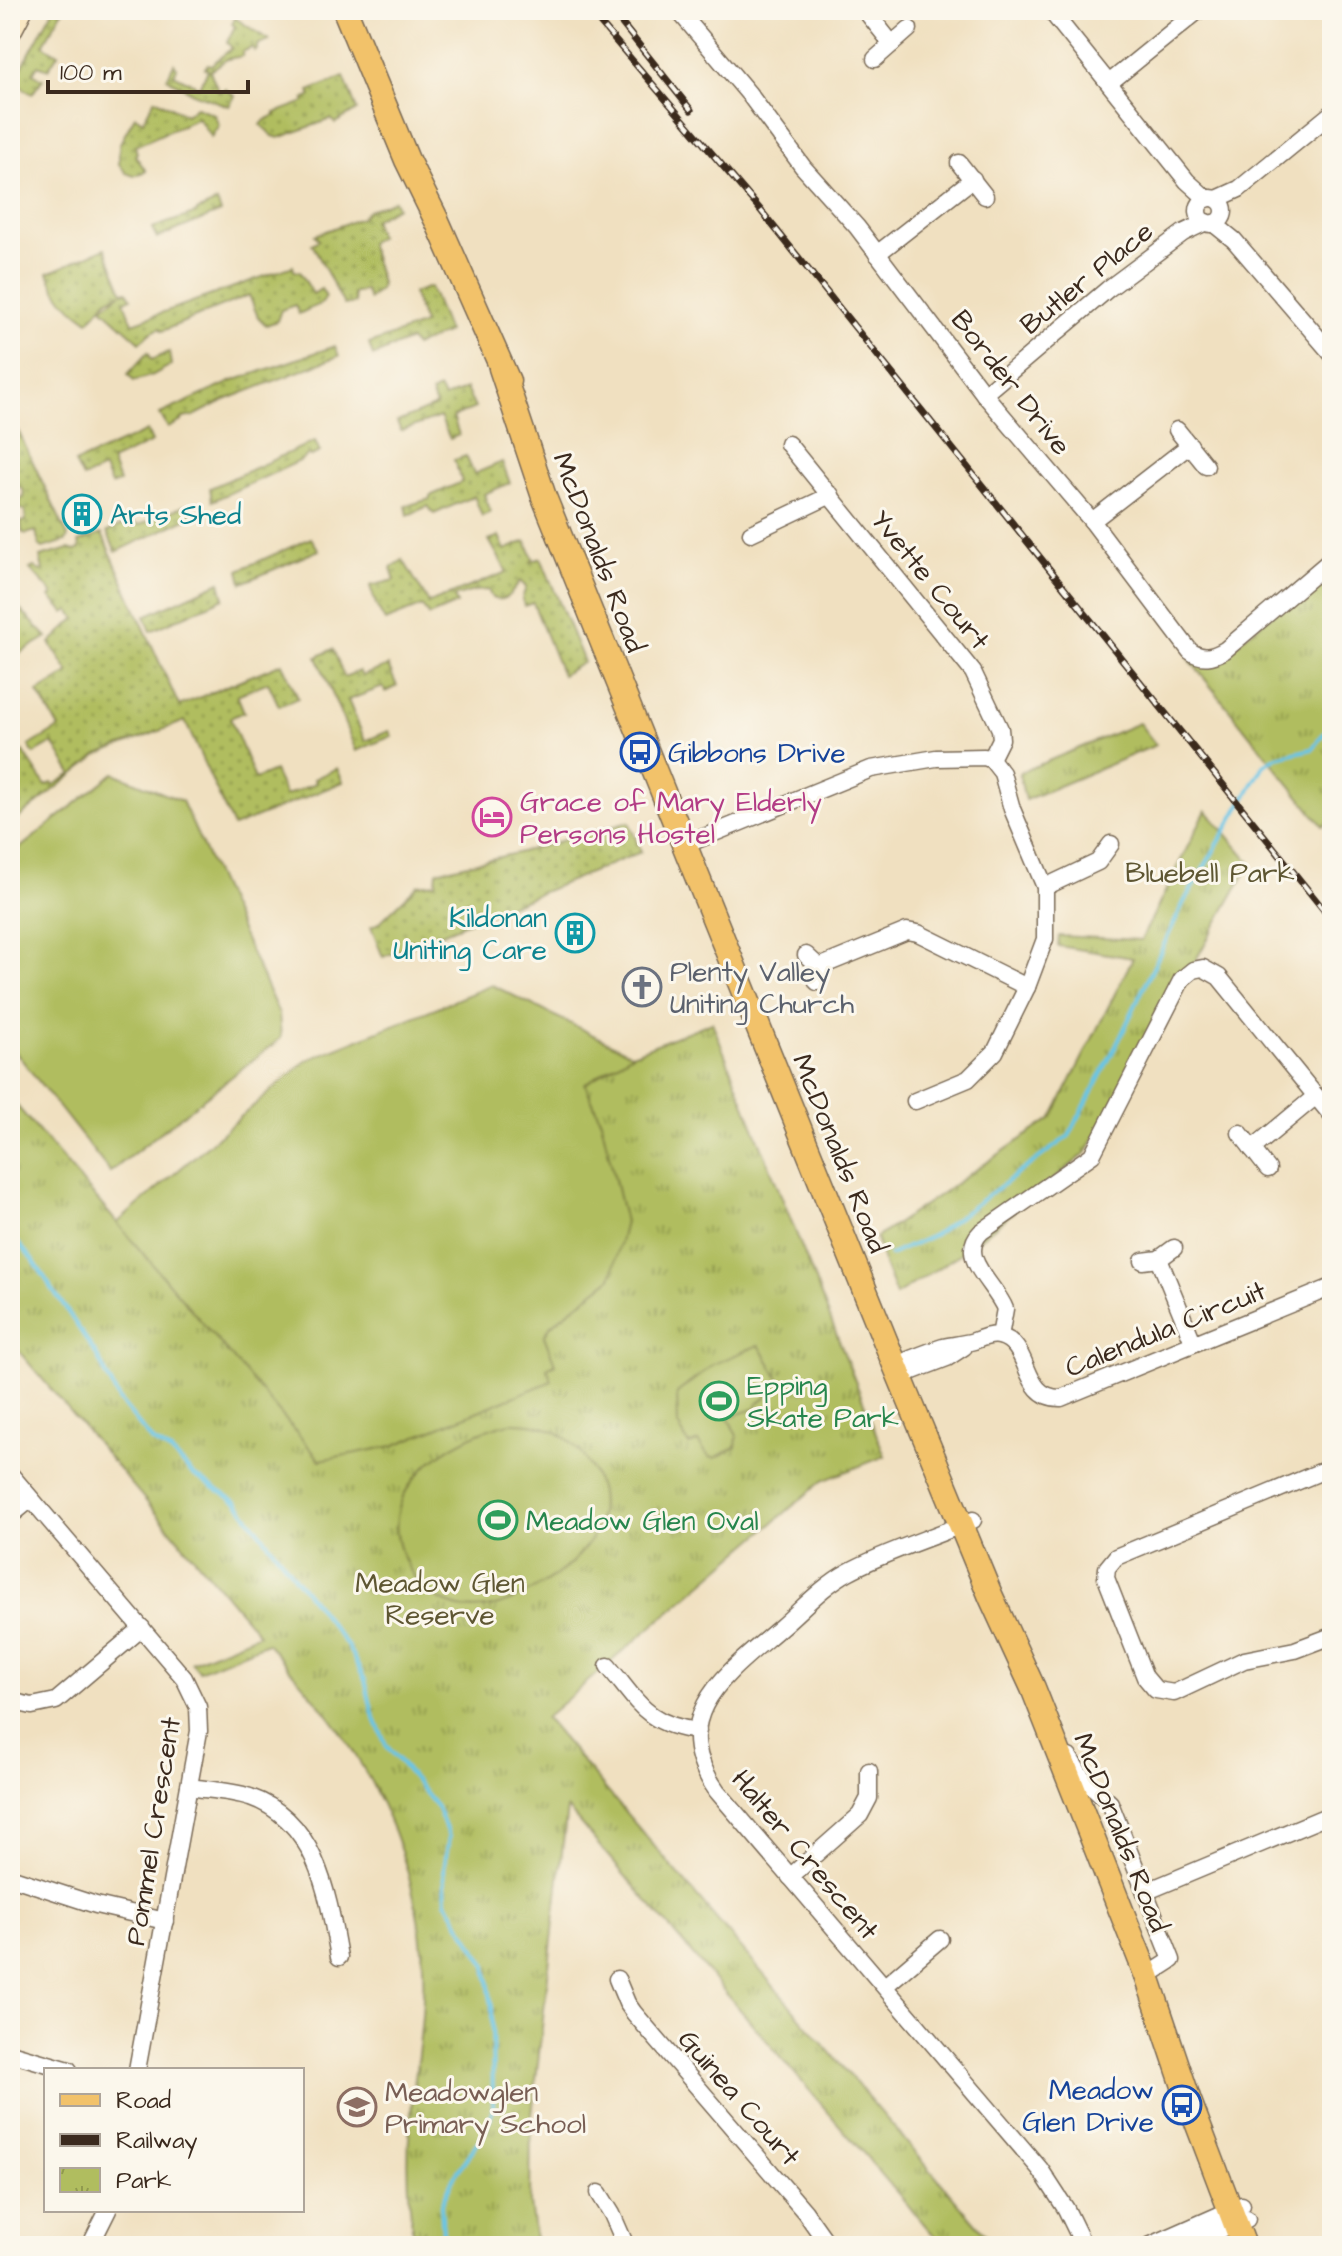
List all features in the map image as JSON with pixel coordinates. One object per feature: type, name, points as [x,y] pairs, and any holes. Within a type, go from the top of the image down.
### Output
[{"type":"main road","points":[[10,31],[21,10]]},
{"type":"main road","name":"McDonalds Road","points":[[345,10],[407,160],[524,414],[697,840],[904,1368]]},
{"type":"main road","name":"McDonalds Road","points":[[362,10],[416,151],[437,221]]},
{"type":"main road","name":"McDonalds Road","points":[[501,368],[551,514],[967,1523],[1147,1976],[1189,2101],[1240,2221],[1258,2246]]},
{"type":"street","name":"Border Drive","points":[[678,10],[877,254],[984,394],[1092,521],[1190,651],[1210,657],[1225,650],[1332,559]]},
{"type":"street","points":[[865,10],[892,44]]},
{"type":"street","points":[[1050,10],[1234,240],[1329,345]]},
{"type":"street","points":[[1109,83],[1199,10]]},
{"type":"street","points":[[875,59],[909,29]]},
{"type":"street","name":"Butler Place","points":[[984,394],[1108,289],[1332,113]]},
{"type":"street","points":[[959,163],[985,196]]},
{"type":"street","points":[[877,254],[973,179]]},
{"type":"street","points":[[1177,430],[1206,466]]},
{"type":"street","name":"Yvette Court","points":[[788,444],[981,685],[1000,729],[1001,739],[991,759]]},
{"type":"street","points":[[1092,521],[1190,445]]},
{"type":"street","points":[[751,533],[831,495]]},
{"type":"street","points":[[697,840],[871,769],[936,758],[991,759],[1002,773],[1012,809],[1045,887],[1045,939],[1027,987],[995,1052],[968,1079],[915,1101]]},
{"type":"street","points":[[1045,887],[1098,862],[1111,844]]},
{"type":"street","points":[[806,955],[818,974],[907,931],[918,933],[1027,987]]},
{"type":"street","points":[[904,1368],[944,1347],[1000,1336],[1005,1309],[973,1257],[973,1242],[981,1232],[1092,1155],[1182,979],[1188,973],[1208,969],[1219,977],[1332,1116]]},
{"type":"street","points":[[1252,1149],[1316,1096]]},
{"type":"street","points":[[1240,1133],[1268,1169]]},
{"type":"street","points":[[1174,1248],[1151,1260],[1193,1342]]},
{"type":"street","name":"Calendula Circuit","points":[[1000,1336],[1017,1349],[1039,1392],[1056,1399],[1068,1397],[1193,1342],[1332,1287]]},
{"type":"street","points":[[1332,1467],[1120,1554],[1110,1563],[1106,1573],[1145,1677],[1160,1692],[1183,1690],[1244,1660],[1295,1650],[1332,1636]]},
{"type":"street","name":"Pommel Crescent","points":[[10,1474],[184,1678],[198,1707],[199,1731],[137,2068]]},
{"type":"street","points":[[10,1516],[31,1499]]},
{"type":"street","name":"Halter Crescent","points":[[967,1523],[854,1569],[720,1680],[706,1699],[698,1731],[699,1754],[708,1780],[1040,2169],[1066,2209],[1084,2246]]},
{"type":"street","points":[[10,1701],[32,1706],[56,1701],[142,1628]]},
{"type":"street","points":[[608,1666],[656,1720],[677,1729],[698,1731]]},
{"type":"street","name":"McDonalds Road","points":[[1042,1711],[1081,1776],[1110,1803],[1172,1960],[1147,1976]]},
{"type":"street","points":[[790,1877],[860,1815],[869,1798],[869,1771]]},
{"type":"street","points":[[189,1787],[253,1798],[277,1809],[297,1828],[310,1848],[323,1884],[339,1957]]},
{"type":"street","points":[[1145,1892],[1332,1814]]},
{"type":"street","points":[[10,1877],[96,1905],[165,1921]]},
{"type":"street","points":[[885,1986],[940,1939]]},
{"type":"street","name":"Guinea Court","points":[[617,1979],[634,2013],[805,2212],[829,2246]]},
{"type":"street","points":[[10,2053],[62,2068]]},
{"type":"street","points":[[599,2193],[626,2246]]},
{"type":"street","points":[[82,2246],[94,2239],[107,2212]]},
{"type":"street","points":[[1149,2246],[1240,2221]]},
{"type":"street","points":[[1178,2246],[1240,2221]]},
{"type":"green space","points":[[53,10],[63,10],[43,45],[58,54],[48,69],[38,65],[33,73],[43,79],[32,94],[14,82]]},
{"type":"green space","points":[[235,18],[269,40],[257,45],[257,50],[254,51],[253,47],[242,52],[243,56],[227,59],[210,71],[219,92],[225,89],[235,96],[229,106],[195,94],[167,78],[174,64],[177,68],[174,74],[199,87],[208,64],[211,65],[232,48],[227,42],[235,26],[232,24]]},
{"type":"green space","points":[[344,77],[357,110],[335,123],[331,119],[279,138],[261,125],[275,113],[305,102],[304,99],[311,96],[309,91]]},
{"type":"green space","points":[[155,99],[186,115],[196,107],[214,114],[219,125],[211,137],[198,118],[135,146],[135,155],[146,171],[134,176],[126,173],[119,164],[119,145],[135,116],[143,121]]},
{"type":"green space","points":[[394,200],[397,207],[373,220],[379,237],[369,243],[380,289],[369,299],[365,290],[353,294],[355,303],[344,305],[312,244],[319,240],[315,235],[361,218],[367,211]]},
{"type":"green space","points":[[217,202],[221,212],[157,238],[152,228],[197,213]]},
{"type":"green space","points":[[105,248],[123,292],[127,291],[131,298],[124,302],[133,323],[293,266],[313,294],[321,289],[326,297],[322,303],[299,314],[295,305],[281,310],[277,321],[266,325],[258,317],[249,295],[162,331],[160,328],[140,342],[102,308],[121,293],[108,299],[89,321],[64,301],[48,273]]},
{"type":"green space","points":[[430,287],[448,332],[415,346],[410,340],[373,356],[369,344],[424,324],[413,293]]},
{"type":"green space","points":[[335,346],[339,356],[225,400],[168,428],[160,414],[233,381]]},
{"type":"green space","points":[[148,352],[152,360],[169,352],[171,365],[134,381],[128,374]]},
{"type":"green space","points":[[439,389],[444,398],[466,389],[475,408],[453,417],[459,435],[450,439],[440,417],[401,431],[397,422],[436,406],[431,393]]},
{"type":"green space","points":[[10,414],[68,536],[66,541],[43,548],[39,545],[36,531],[22,532],[21,522],[26,521],[25,510],[20,509],[20,499],[24,498],[23,488],[18,487],[10,465],[16,461],[11,449]]},
{"type":"green space","points":[[147,431],[152,442],[111,461],[119,482],[111,485],[104,469],[83,478],[75,463]]},
{"type":"green space","points":[[315,441],[320,452],[309,454],[212,501],[210,488]]},
{"type":"green space","points":[[466,456],[474,474],[502,462],[510,483],[484,494],[491,512],[482,516],[474,496],[434,514],[428,506],[408,515],[406,506],[430,499],[430,496],[462,482],[454,460]]},
{"type":"green space","points":[[186,505],[192,516],[116,552],[107,532],[128,523],[140,525]]},
{"type":"green space","points":[[102,534],[179,706],[282,663],[298,698],[279,706],[268,682],[237,695],[244,712],[230,718],[255,779],[274,771],[285,796],[316,783],[314,779],[337,768],[343,782],[233,827],[185,721],[98,755],[10,825],[10,759],[23,751],[46,786],[54,785],[72,774],[53,743],[34,754],[29,746],[59,728],[38,692],[69,673],[50,643],[76,618],[69,610],[65,613],[50,597],[53,594],[30,569],[43,570],[40,557],[69,549],[75,551],[80,549],[79,542]]},
{"type":"green space","points":[[499,536],[505,550],[526,541],[534,560],[530,562],[541,558],[584,662],[562,675],[533,603],[524,606],[522,599],[526,587],[520,581],[505,598],[492,598],[488,590],[473,591],[454,597],[457,604],[429,616],[422,606],[385,621],[377,607],[370,586],[395,580],[391,568],[403,560],[429,603],[507,572],[489,540]]},
{"type":"green space","points":[[311,538],[319,550],[242,583],[239,570]]},
{"type":"green space","points":[[1332,566],[1332,820],[1323,826],[1188,658],[1199,664],[1213,663]]},
{"type":"green space","points":[[220,582],[224,598],[151,631],[145,616]]},
{"type":"green space","points":[[10,599],[47,637],[10,659]]},
{"type":"green space","points":[[333,649],[344,677],[359,671],[362,676],[388,666],[397,686],[385,692],[383,687],[348,700],[365,741],[389,731],[392,736],[356,751],[317,657]]},
{"type":"green space","points":[[1139,723],[1156,745],[1025,800],[1019,773]]},
{"type":"green space","points":[[114,773],[182,801],[279,1014],[281,1038],[110,1172],[10,1045],[10,856]]},
{"type":"green space","name":"Bluebell Park","points":[[1206,810],[1251,863],[1086,1153],[966,1250],[896,1295],[876,1238],[1052,1118],[1133,958],[1058,946],[1059,936],[1141,940]]},
{"type":"green space","points":[[629,822],[641,852],[383,957],[371,927],[418,885],[436,883],[437,871]]},
{"type":"green space","points":[[492,985],[632,1054],[585,1084],[601,1121],[625,1222],[611,1278],[551,1325],[544,1336],[555,1364],[547,1368],[552,1381],[393,1446],[320,1460],[117,1223],[307,1060]]},
{"type":"green space","name":"Meadow Glen Reserve","points":[[712,1022],[885,1456],[822,1481],[545,1718],[995,2246],[943,2246],[567,1808],[531,2124],[530,2204],[536,2246],[414,2246],[408,2155],[422,2013],[423,1962],[413,1892],[403,1858],[377,1793],[360,1762],[324,1710],[267,1643],[199,1671],[191,1662],[259,1634],[10,1341],[10,1098],[321,1460],[554,1365],[544,1336],[551,1325],[611,1278],[601,1121],[585,1084],[632,1054]]},
{"type":"green space","name":"Epping Skate Park","points":[[759,1345],[780,1380],[774,1384],[773,1392],[757,1404],[757,1408],[728,1417],[737,1436],[736,1447],[715,1458],[709,1457],[698,1442],[689,1445],[678,1425],[677,1393],[714,1364]]},
{"type":"green space","name":"Meadow Glen Oval","points":[[510,1423],[549,1428],[580,1452],[593,1473],[600,1494],[600,1513],[595,1531],[571,1563],[523,1595],[478,1609],[454,1606],[429,1592],[410,1570],[397,1531],[399,1508],[408,1487],[424,1468],[443,1453],[465,1440]]},
{"type":"waterway","points":[[890,1255],[934,1235],[1069,1136],[1120,1038],[1184,902],[1264,765],[1277,757],[1312,749],[1332,722]]},
{"type":"waterway","points":[[10,1234],[33,1260],[96,1354],[119,1400],[153,1442],[171,1452],[194,1475],[237,1502],[348,1647],[365,1680],[373,1714],[386,1745],[437,1807],[449,1837],[444,1869],[446,1901],[486,1966],[492,2008],[493,2110],[483,2135],[453,2178],[441,2206],[444,2246]]},
{"type":"railway","points":[[589,10],[758,207],[1332,920]]},
{"type":"railway","points":[[611,10],[691,110]]},
{"type":"place","name":"Arts Shed","points":[[82,514]]},
{"type":"place","name":"Gibbons Drive","points":[[640,752]]},
{"type":"place","name":"Grace of Mary Elderly Persons Hostel","points":[[492,817]]},
{"type":"place","name":"Kildonan Uniting Care","points":[[575,933]]},
{"type":"place","name":"Plenty Valley Uniting Church","points":[[642,987]]},
{"type":"place","name":"Epping Skate Park","points":[[719,1401]]},
{"type":"place","name":"Meadow Glen Oval","points":[[498,1520]]},
{"type":"place","name":"Meadow Glen Drive","points":[[1182,2105]]},
{"type":"place","name":"Meadowglen Primary School","points":[[357,2107]]}]
